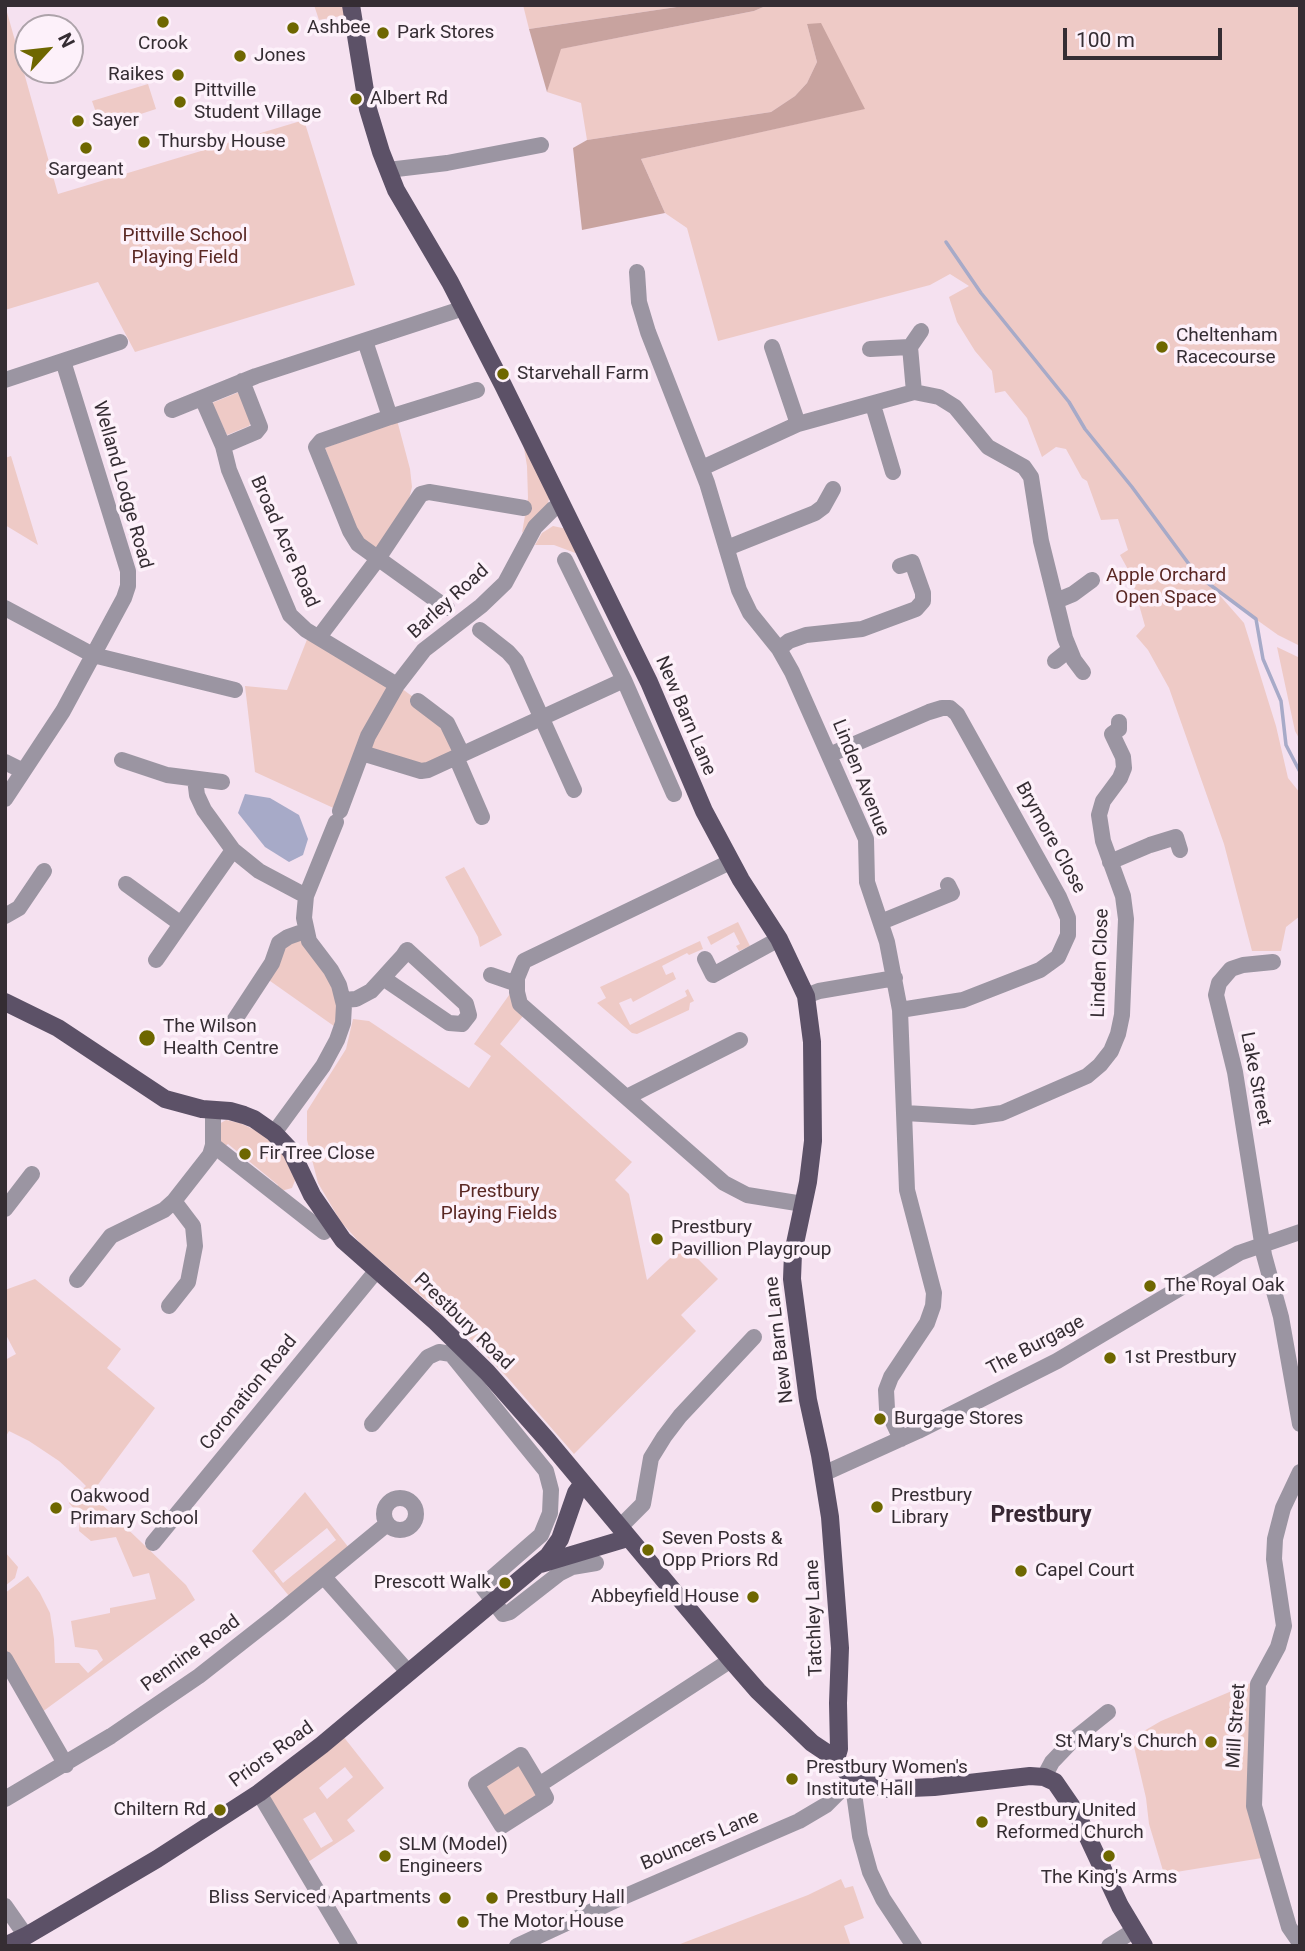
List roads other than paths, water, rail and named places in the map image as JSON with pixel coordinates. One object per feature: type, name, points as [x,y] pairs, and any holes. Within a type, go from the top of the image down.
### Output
[{"type":"main road","name":"New Barn Lane","points":[[351,5],[368,109],[388,170],[406,209],[464,308],[562,504],[649,682],[699,802],[730,862],[779,939],[806,996],[812,1042],[814,1123],[811,1161],[793,1253],[793,1296],[808,1400],[823,1474]]},
{"type":"main road","name":"Prestbury Road","points":[[5,1002],[58,1028],[165,1099],[250,1117],[274,1133],[290,1151],[308,1188],[343,1240],[436,1322],[487,1372],[758,1691],[818,1748],[836,1759],[852,1779]]},
{"type":"main road","name":"Tatchley Lane","points":[[823,1474],[830,1517],[840,1648],[839,1749],[836,1759]]},
{"type":"main road","name":"Priors Road","points":[[5,1945],[26,1936],[157,1859],[259,1793],[322,1745],[540,1564],[560,1539],[576,1493],[583,1483]]},
{"type":"main road","name":"Priors Road","points":[[540,1564],[624,1532]]},
{"type":"main road","points":[[852,1779],[888,1789],[934,1787],[1030,1776],[1044,1777],[1055,1782],[1084,1827],[1106,1878],[1139,1939]]},
{"type":"street","points":[[388,170],[447,163],[541,145]]},
{"type":"street","name":"Linden Avenue","points":[[636,272],[639,302],[648,332],[702,468],[746,607],[779,649],[792,672],[867,843],[867,882],[881,922],[900,1010],[909,1200],[934,1293],[927,1323],[891,1377],[886,1391],[887,1409],[901,1439]]},
{"type":"street","points":[[172,410],[242,381],[464,308]]},
{"type":"street","points":[[914,392],[911,347],[921,331]]},
{"type":"street","points":[[365,341],[390,416]]},
{"type":"street","points":[[5,380],[120,342]]},
{"type":"street","points":[[772,347],[798,424]]},
{"type":"street","points":[[870,349],[911,347]]},
{"type":"street","name":"Welland Lodge Road","points":[[5,799],[63,711],[124,598],[129,578],[63,361]]},
{"type":"street","points":[[223,446],[256,432],[260,427],[242,381]]},
{"type":"street","points":[[447,608],[358,544],[352,536],[316,447],[321,441],[390,416],[477,390]]},
{"type":"street","points":[[702,468],[798,424],[914,392],[931,394],[948,401],[993,451],[1019,463],[1028,471],[1041,541],[1069,650],[1083,672]]},
{"type":"street","name":"Broad Acre Road","points":[[202,398],[290,615],[303,628],[397,685]]},
{"type":"street","points":[[873,405],[893,472]]},
{"type":"street","points":[[727,548],[815,513],[823,508],[833,489]]},
{"type":"street","points":[[319,637],[377,560],[416,498],[424,493],[524,508]]},
{"type":"street","name":"Barley Road","points":[[362,753],[368,736],[397,685],[424,650],[505,583],[535,527],[562,504]]},
{"type":"street","points":[[565,560],[624,680],[674,794]]},
{"type":"street","points":[[779,649],[797,638],[856,631],[916,609],[923,601],[923,593],[912,562],[900,566]]},
{"type":"street","points":[[1056,601],[1073,594],[1092,580]]},
{"type":"street","points":[[5,608],[93,655],[235,690]]},
{"type":"street","points":[[480,630],[516,661],[574,790]]},
{"type":"street","points":[[1055,661],[1069,650]]},
{"type":"street","points":[[274,1133],[312,1083],[337,1040],[343,1023],[343,1000],[336,977],[309,941],[305,931],[306,896],[362,753],[421,771],[428,770],[624,680]]},
{"type":"street","points":[[418,701],[447,723],[482,817]]},
{"type":"street","name":"Brymore Close","points":[[830,755],[954,702],[957,714],[1068,918],[1068,935],[1058,957],[1040,970],[964,1000],[900,1010]]},
{"type":"street","name":"Linden Close","points":[[905,1113],[973,1117],[1002,1113],[1087,1076],[1105,1058],[1115,1042],[1121,1024],[1125,908],[1103,841],[1099,815],[1103,801],[1130,767],[1110,731]]},
{"type":"street","points":[[122,760],[167,775],[222,782]]},
{"type":"street","points":[[5,762],[23,771]]},
{"type":"street","points":[[195,779],[197,795],[204,810],[233,850],[259,871],[306,896]]},
{"type":"street","points":[[1110,862],[1176,837]]},
{"type":"street","points":[[156,960],[233,850]]},
{"type":"street","points":[[730,862],[524,961],[517,984],[520,1004],[732,1188],[755,1196],[803,1204]]},
{"type":"street","points":[[5,916],[19,908],[44,871]]},
{"type":"street","points":[[126,884],[181,924]]},
{"type":"street","points":[[881,922],[952,893]]},
{"type":"street","points":[[232,1024],[272,963],[279,943],[305,931]]},
{"type":"street","points":[[705,959],[713,975],[779,939]]},
{"type":"street","points":[[343,1000],[362,997],[407,950],[466,1004],[469,1016],[462,1024],[445,1021],[383,978]]},
{"type":"street","name":"Lake Street","points":[[1263,1245],[1235,1072],[1216,995],[1222,978],[1231,970],[1243,965],[1273,962]]},
{"type":"street","points":[[491,975],[517,984]]},
{"type":"street","points":[[806,996],[819,991],[895,978]]},
{"type":"street","points":[[626,1097],[740,1040]]},
{"type":"street","points":[[77,1280],[111,1236],[164,1210],[210,1155],[213,1145],[213,1110]]},
{"type":"street","points":[[213,1145],[324,1232]]},
{"type":"street","points":[[5,1209],[32,1174]]},
{"type":"street","points":[[286,1202],[308,1188]]},
{"type":"street","points":[[169,1306],[188,1282],[195,1246],[193,1226],[174,1200]]},
{"type":"street","name":"The Burgage","points":[[823,1474],[901,1439],[1057,1361],[1212,1267],[1240,1253],[1300,1232]]},
{"type":"street","points":[[1263,1245],[1281,1317],[1300,1424]]},
{"type":"street","name":"Coronation Road","points":[[153,1543],[377,1270]]},
{"type":"street","points":[[624,1532],[643,1504],[651,1458],[664,1437],[680,1416],[754,1337]]},
{"type":"street","points":[[372,1424],[428,1357],[447,1352],[455,1357],[546,1471],[552,1498],[548,1521],[541,1535],[487,1582],[484,1589],[503,1614],[510,1612],[560,1573],[572,1567],[596,1563]]},
{"type":"street","name":"Mill Street","points":[[1296,1943],[1264,1849],[1254,1806],[1258,1684],[1279,1647],[1284,1626],[1274,1559],[1275,1539],[1283,1508],[1300,1472]]},
{"type":"street","name":"Pennine Road","points":[[5,1799],[66,1765],[199,1676],[387,1524]]},
{"type":"street","points":[[324,1577],[409,1673]]},
{"type":"street","points":[[5,1659],[66,1765]]},
{"type":"street","points":[[539,1784],[731,1660]]},
{"type":"street","points":[[1044,1777],[1052,1762],[1073,1740],[1108,1712]]},
{"type":"street","points":[[521,1755],[539,1784],[546,1798],[502,1826],[476,1784],[521,1755]]},
{"type":"street","points":[[852,1779],[860,1836],[870,1872],[883,1899],[914,1946]]},
{"type":"street","name":"Bouncers Lane","points":[[517,1946],[786,1827],[826,1805],[852,1779]]},
{"type":"street","points":[[259,1793],[350,1946]]},
{"type":"street","points":[[5,1906],[26,1936]]},
{"type":"street","points":[[1109,1946],[1139,1939]]},
{"type":"water","points":[[245,794],[270,798],[299,815],[308,839],[303,855],[289,862],[265,847],[238,813]]},
{"type":"waterway","points":[[946,242],[981,293],[1069,402],[1085,429],[1197,575],[1256,619],[1263,659],[1281,701],[1286,745],[1300,772]]},
{"type":"place","name":"Crook","points":[[163,22]]},
{"type":"place","name":"Ashbee","points":[[293,28]]},
{"type":"place","name":"Park Stores","points":[[383,33]]},
{"type":"place","name":"Jones","points":[[240,56]]},
{"type":"place","name":"Raikes","points":[[178,75]]},
{"type":"place","name":"Albert Rd","points":[[356,99]]},
{"type":"place","name":"Pittville Student Village","points":[[180,102]]},
{"type":"place","name":"Sayer","points":[[78,121]]},
{"type":"place","name":"Thursby House","points":[[144,142]]},
{"type":"place","name":"Sargeant","points":[[86,148]]},
{"type":"place","name":"Cheltenham Racecourse","points":[[1162,347]]},
{"type":"place","name":"Starvehall Farm","points":[[503,374]]},
{"type":"place","name":"The Wilson Health Centre","points":[[147,1038]]},
{"type":"place","name":"Fir Tree Close","points":[[245,1154]]},
{"type":"place","name":"Prestbury Pavillion Playgroup","points":[[657,1239]]},
{"type":"place","name":"The Royal Oak","points":[[1150,1286]]},
{"type":"place","name":"1st Prestbury","points":[[1110,1358]]},
{"type":"place","name":"Burgage Stores","points":[[880,1419]]},
{"type":"place","name":"Prestbury Library","points":[[877,1507]]},
{"type":"place","name":"Oakwood Primary School","points":[[56,1508]]},
{"type":"place","name":"Seven Posts & Opp Priors Rd","points":[[648,1550]]},
{"type":"place","name":"Capel Court","points":[[1021,1571]]},
{"type":"place","name":"Prescott Walk","points":[[505,1583]]},
{"type":"place","name":"Abbeyfield House","points":[[753,1597]]},
{"type":"place","name":"St Mary's Church","points":[[1211,1742]]},
{"type":"place","name":"Prestbury Women's Institute Hall","points":[[792,1779]]},
{"type":"place","name":"Chiltern Rd","points":[[220,1810]]},
{"type":"place","name":"Prestbury United Reformed Church","points":[[982,1822]]},
{"type":"place","name":"SLM (Model) Engineers","points":[[385,1856]]},
{"type":"place","name":"The King's Arms","points":[[1109,1856]]},
{"type":"place","name":"Bliss Serviced Apartments","points":[[445,1898]]},
{"type":"place","name":"Prestbury Hall","points":[[492,1898]]},
{"type":"place","name":"The Motor House","points":[[463,1922]]},
{"type":"district","name":"Prestbury","points":[[1041,1516]]},
{"type":"park label","name":"Pittville School Playing Field","points":[[185,247]]},
{"type":"park label","name":"Apple Orchard Open Space","points":[[1166,587]]},
{"type":"park label","name":"Prestbury Playing Fields","points":[[499,1203]]}]
